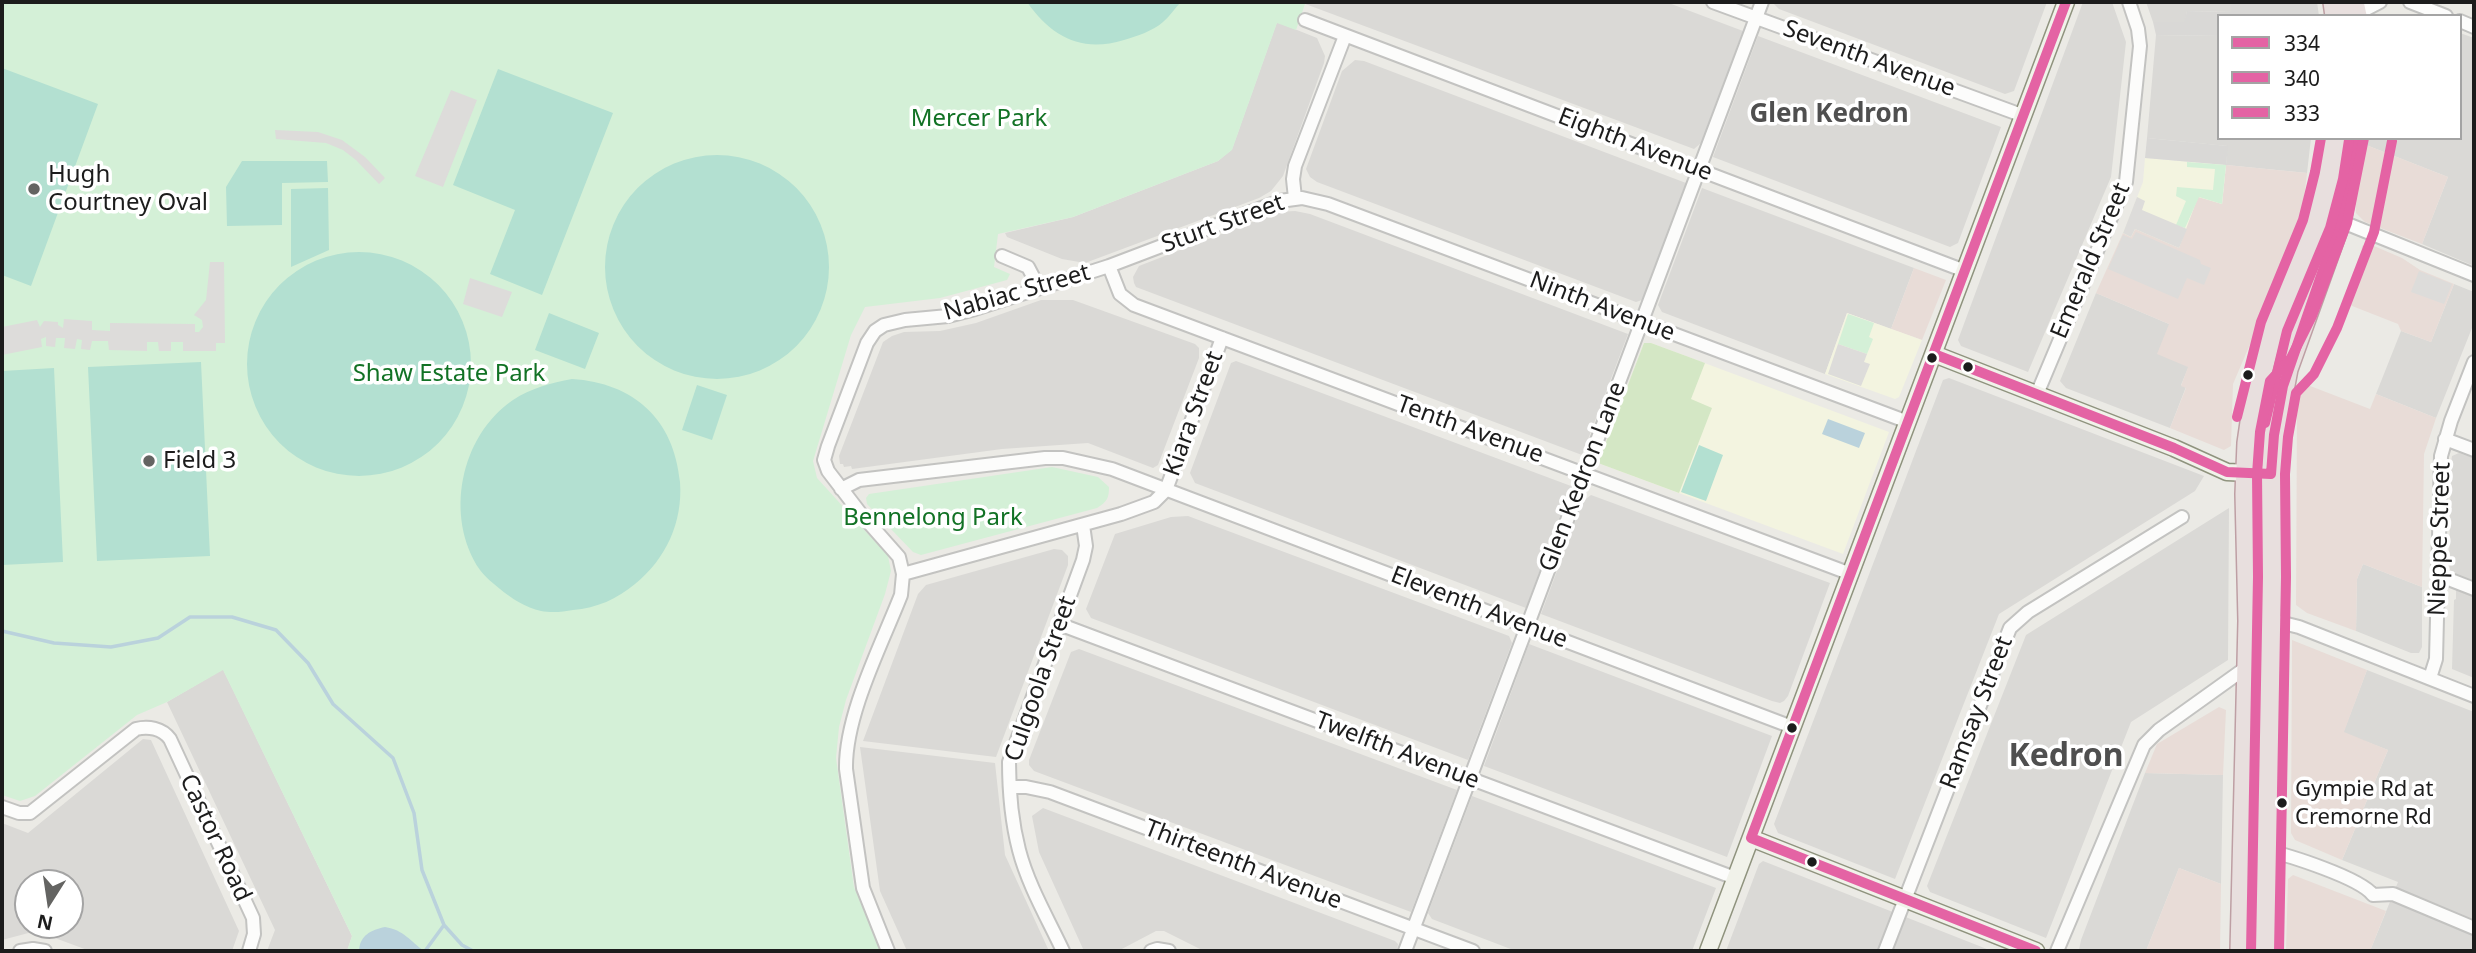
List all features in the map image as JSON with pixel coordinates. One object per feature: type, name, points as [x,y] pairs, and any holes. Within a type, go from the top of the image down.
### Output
[{"type":"highway","points":[[2241,951],[2249,582],[2246,474],[2251,416],[2274,326],[2316,223],[2329,175],[2335,140]]},
{"type":"highway","points":[[2265,951],[2271,474],[2275,425],[2287,369],[2340,221],[2356,140]]},
{"type":"street","name":"Seventh Avenue","points":[[1713,2],[2024,116]]},
{"type":"street","name":"Glen Kedron Lane","points":[[1405,951],[1762,2]]},
{"type":"street","points":[[1708,951],[2066,2]]},
{"type":"street","name":"Emerald Street","points":[[2037,394],[2126,182],[2140,46],[2138,29],[2129,2]]},
{"type":"street","points":[[2358,14],[2380,2]]},
{"type":"street","points":[[2410,2],[2441,14]]},
{"type":"street","name":"Eighth Avenue","points":[[1305,20],[1965,271]]},
{"type":"street","name":"Sturt Street","points":[[1109,266],[1272,204],[1295,198],[1295,166],[1345,36]]},
{"type":"street","name":"Ninth Avenue","points":[[1295,198],[1328,204],[1908,422]]},
{"type":"street","points":[[2340,221],[2474,275]]},
{"type":"street","points":[[1002,256],[1028,267],[1039,288]]},
{"type":"street","name":"Nabiac Street","points":[[841,489],[828,471],[825,457],[867,343],[875,331],[895,321],[948,316],[1109,266]]},
{"type":"street","name":"Tenth Avenue","points":[[1109,266],[1116,288],[1129,303],[1851,574]]},
{"type":"street","name":"Kiara Street","points":[[1166,490],[1222,338]]},
{"type":"street","points":[[1934,354],[2175,448],[2227,472],[2271,474]]},
{"type":"street","name":"Nieppe Street","points":[[2430,678],[2436,659],[2440,472],[2445,439],[2474,362]]},
{"type":"street","points":[[2445,439],[2474,450]]},
{"type":"street","name":"Eleventh Avenue","points":[[841,489],[859,480],[985,463],[1063,458],[1112,469],[1792,727]]},
{"type":"street","points":[[841,489],[899,557],[903,574],[901,595],[852,721],[845,754],[863,888],[888,951]]},
{"type":"street","points":[[903,574],[1142,507],[1159,499],[1166,490]]},
{"type":"street","name":"Ramsay Street","points":[[1885,951],[2010,628],[2028,612],[2182,517]]},
{"type":"street","name":"Culgoola Street","points":[[1063,951],[1021,858],[1010,787],[1009,762],[1085,553],[1083,525]]},
{"type":"street","points":[[2438,575],[2474,589]]},
{"type":"street","points":[[2271,620],[2299,627],[2474,696]]},
{"type":"street","name":"Twelfth Avenue","points":[[1059,624],[1735,878]]},
{"type":"street","points":[[2057,951],[2144,745],[2159,730],[2247,667]]},
{"type":"street","name":"Castor Road","points":[[2,807],[19,813],[30,813],[136,729],[160,730],[170,739],[253,918],[254,934],[249,951]]},
{"type":"street","name":"Thirteenth Avenue","points":[[1010,787],[1027,787],[1050,792],[1473,951]]},
{"type":"street","points":[[1751,838],[2036,951]]},
{"type":"street","points":[[2267,851],[2285,855],[2353,881],[2373,895],[2393,894],[2474,928]]},
{"type":"street","points":[[20,951],[45,951]]},
{"type":"street","points":[[1151,951],[1169,951]]},
{"type":"shaded area","points":[[1300,2],[1666,2],[1743,31],[1701,143],[1694,149]]},
{"type":"shaded area","points":[[1772,2],[2047,2],[2014,91],[2005,94],[1779,9]]},
{"type":"shaded area","points":[[2083,2],[2112,2],[2126,42],[2111,177],[2028,372],[1961,346],[1958,340]]},
{"type":"shaded area","points":[[2146,2],[2231,2],[2231,12],[2187,11],[2185,22],[2153,22]]},
{"type":"shaded area","points":[[2231,2],[2317,2],[2319,14],[2217,14],[2217,36],[2156,35],[2153,22],[2184,22],[2187,11],[2231,12]]},
{"type":"shaded area","points":[[1277,22],[1317,38],[1325,56],[1283,176],[1271,191],[1259,198],[1085,263],[1062,259],[1007,237],[1005,233],[1073,217],[1218,161],[1232,149]]},
{"type":"shaded area","points":[[2462,34],[2474,38],[2474,266],[2422,244],[2448,177],[2366,145],[2367,140],[2462,140]]},
{"type":"shaded area","points":[[2156,35],[2217,36],[2217,140],[2311,140],[2307,173],[2226,165],[2227,146],[2147,138]]},
{"type":"shaded area","points":[[1758,36],[2001,127],[1958,243],[1950,247],[1713,157]]},
{"type":"shaded area","points":[[1355,60],[1364,61],[1686,183],[1642,300],[1636,302],[1317,182],[1310,177],[1306,169],[1342,71]]},
{"type":"shaded area","points":[[451,90],[477,100],[443,187],[415,176]]},
{"type":"shaded area","points":[[275,130],[318,132],[342,140],[365,157],[385,178],[379,184],[343,150],[326,143],[276,139]]},
{"type":"shaded area","points":[[2147,138],[2228,146],[2226,165],[2145,158]]},
{"type":"shaded area","points":[[2366,145],[2448,177],[2422,244],[2365,222],[2356,213],[2355,198]]},
{"type":"shaded area","points":[[2145,158],[2226,165],[2222,204],[2198,197],[2179,248],[2135,229],[2131,237],[2123,233],[2143,182]]},
{"type":"shaded area","points":[[2226,165],[2307,173],[2301,225],[2233,384],[2231,446],[2224,450],[2170,428],[2186,388],[2181,386],[2188,367],[2157,354],[2169,324],[2096,293],[2123,233],[2131,237],[2135,229],[2187,229],[2185,228],[2198,196],[2222,204]]},
{"type":"shaded area","points":[[1702,188],[1914,268],[1891,329],[1847,313],[1825,374],[1662,312],[1658,305]]},
{"type":"shaded area","points":[[2137,197],[2145,201],[2142,210],[2187,229],[2179,248],[2135,229],[2131,237],[2123,233]]},
{"type":"shaded area","points":[[1278,212],[1310,214],[1628,334],[1582,455],[1136,287],[1134,283],[1133,277],[1139,266]]},
{"type":"shaded area","points":[[2136,232],[2200,260],[2201,264],[2211,268],[2204,285],[2187,278],[2178,299],[2108,269],[2123,235],[2132,239]]},
{"type":"shaded area","points":[[2367,243],[2454,284],[2431,342],[2401,331],[2398,324],[2342,302],[2358,282],[2362,246]]},
{"type":"shaded area","points":[[210,262],[224,262],[225,343],[216,343],[216,351],[183,351],[183,342],[171,342],[171,351],[159,351],[158,342],[147,342],[147,351],[109,350],[108,341],[92,341],[90,350],[81,349],[82,340],[77,339],[75,349],[64,348],[65,338],[56,338],[55,347],[46,346],[46,337],[41,339],[42,347],[2,355],[2,327],[37,320],[40,327],[44,321],[58,322],[63,328],[64,319],[92,321],[92,330],[110,331],[110,323],[195,324],[195,332],[199,332],[203,327],[202,320],[194,315],[206,300]]},
{"type":"shaded area","points":[[1914,268],[1946,280],[1922,340],[1891,329]]},
{"type":"shaded area","points":[[2419,271],[2452,284],[2444,304],[2411,292]]},
{"type":"shaded area","points":[[470,278],[512,292],[502,317],[463,304]]},
{"type":"shaded area","points":[[2454,284],[2474,292],[2474,323],[2436,418],[2376,394],[2401,331],[2431,342]]},
{"type":"shaded area","points":[[2096,293],[2169,324],[2189,366],[2181,385],[2186,387],[2170,428],[2066,388],[2060,381]]},
{"type":"shaded area","points":[[1041,300],[1073,300],[1195,344],[1199,348],[1199,358],[1158,465],[1153,468],[1088,443],[1002,449],[852,469],[851,466],[844,467],[840,464],[839,456],[883,342],[904,332],[940,331],[976,323]]},
{"type":"shaded area","points":[[1847,313],[1922,340],[1899,397],[1895,399],[1825,374]]},
{"type":"shaded area","points":[[1644,343],[1651,343],[1889,432],[1843,554],[1598,463]]},
{"type":"shaded area","points":[[1838,344],[1867,354],[1864,362],[1870,364],[1861,386],[1828,374]]},
{"type":"shaded area","points":[[1236,361],[1571,486],[1526,608],[1195,483],[1190,473],[1231,363]]},
{"type":"shaded area","points":[[1949,378],[2204,476],[2195,491],[1999,614],[1895,879],[1778,833],[1774,824],[1943,380]]},
{"type":"shaded area","points":[[2305,384],[2370,409],[2376,394],[2436,418],[2424,454],[2422,587],[2363,564],[2357,579],[2356,631],[2307,613],[2296,605],[2297,415],[2299,397]]},
{"type":"shaded area","points":[[2459,453],[2474,458],[2474,678],[2452,669],[2456,573],[2450,570],[2449,564],[2451,463],[2452,456]]},
{"type":"shaded area","points":[[1591,495],[1830,583],[1784,701],[1772,701],[1541,614],[1583,501]]},
{"type":"shaded area","points":[[2229,508],[2228,660],[2131,722],[2046,938],[1930,892],[1927,886],[2026,635]]},
{"type":"shaded area","points":[[1188,516],[1509,636],[1512,643],[1468,760],[1091,618],[1086,609],[1115,534],[1171,517]]},
{"type":"shaded area","points":[[1054,549],[1062,550],[1068,556],[1068,565],[996,757],[863,741],[918,594],[926,585]]},
{"type":"shaded area","points":[[2363,564],[2422,587],[2422,647],[2419,653],[2411,653],[2356,631],[2357,579]]},
{"type":"shaded area","points":[[2292,640],[2367,670],[2344,732],[2388,750],[2342,860],[2295,840],[2291,833]]},
{"type":"shaded area","points":[[1529,644],[1772,736],[1727,857],[1484,766]]},
{"type":"shaded area","points":[[1079,649],[1457,790],[1411,912],[1034,771],[1029,760],[1071,652]]},
{"type":"shaded area","points":[[223,669],[352,936],[347,951],[267,951],[275,930],[167,702]]},
{"type":"shaded area","points":[[2367,670],[2474,712],[2474,951],[2370,951],[2398,882],[2342,860],[2388,750],[2343,733]]},
{"type":"shaded area","points":[[2219,707],[2226,710],[2223,775],[2145,773],[2157,744]]},
{"type":"shaded area","points":[[143,739],[151,740],[239,931],[232,951],[90,951],[58,939],[84,939],[84,869],[14,869],[14,937],[2,940],[2,823],[28,833]]},
{"type":"shaded area","points":[[860,747],[995,763],[1005,855],[1049,951],[907,951],[880,891]]},
{"type":"shaded area","points":[[2145,773],[2223,775],[2221,884],[2179,868],[2146,951],[2079,950],[2081,940]]},
{"type":"shaded area","points":[[1472,796],[1716,888],[1692,951],[1516,951],[1432,919],[1428,913]]},
{"type":"shaded area","points":[[1043,808],[1395,941],[1398,944],[1397,951],[1204,951],[1164,931],[1156,931],[1118,951],[1084,951],[1039,852],[1032,816]]},
{"type":"shaded area","points":[[1763,861],[1992,951],[1726,951],[1759,864]]},
{"type":"shaded area","points":[[2179,868],[2221,884],[2220,951],[2146,951]]},
{"type":"shaded area","points":[[2293,875],[2386,911],[2370,951],[2286,951],[2288,879]]},
{"type":"green space","name":"Shaw Estate Park","points":[[2,2],[1305,4],[1296,30],[1277,23],[1232,150],[1218,161],[1073,217],[998,234],[994,267],[1010,274],[1007,280],[940,298],[865,307],[851,335],[813,461],[817,478],[888,556],[891,571],[846,700],[839,727],[836,758],[854,887],[881,951],[347,951],[352,936],[223,670],[167,702],[137,715],[35,796],[20,801],[2,795]]},
{"type":"green space","points":[[1027,2],[1181,2],[1163,22],[1150,31],[1109,44],[1094,44],[1081,43],[1057,33]]},
{"type":"green space","name":"Hugh Courtney Oval","points":[[2,68],[98,104],[31,286],[2,275]]},
{"type":"green space","points":[[498,69],[613,113],[542,295],[490,274],[515,210],[453,185]]},
{"type":"green space","points":[[717,155],[760,164],[779,174],[796,188],[810,205],[820,224],[829,267],[820,310],[810,329],[796,346],[779,360],[760,370],[717,379],[674,370],[655,360],[638,346],[624,329],[614,310],[605,267],[614,224],[624,205],[638,188],[655,174],[674,164]]},
{"type":"green space","points":[[242,161],[327,161],[328,182],[282,183],[282,225],[227,226],[226,187]]},
{"type":"green space","points":[[2187,162],[2226,165],[2222,204],[2199,197],[2185,228],[2176,225],[2186,201],[2176,196],[2177,187],[2213,190],[2215,169],[2187,167]]},
{"type":"green space","points":[[328,188],[329,250],[291,267],[291,189]]},
{"type":"green space","points":[[359,252],[381,254],[412,265],[438,285],[458,311],[469,342],[469,386],[458,417],[438,443],[412,463],[381,474],[359,476],[337,474],[306,463],[280,443],[260,417],[249,386],[247,364],[249,342],[260,311],[280,285],[306,265],[337,254]]},
{"type":"green space","points":[[549,313],[599,333],[585,369],[535,350]]},
{"type":"green space","points":[[1848,314],[1874,323],[1869,337],[1873,339],[1867,354],[1838,344]]},
{"type":"green space","points":[[1644,343],[1651,343],[1705,363],[1691,399],[1712,408],[1679,493],[1598,463]]},
{"type":"green space","name":"Field 3","points":[[201,362],[210,556],[97,561],[88,367]]},
{"type":"green space","points":[[54,368],[63,562],[2,565],[2,371]]},
{"type":"green space","points":[[572,379],[614,388],[632,397],[647,408],[660,423],[676,460],[680,482],[679,511],[664,551],[646,574],[628,589],[606,602],[590,607],[545,612],[530,608],[514,599],[480,570],[469,549],[463,526],[463,479],[480,434],[495,415],[527,392]]},
{"type":"green space","points":[[697,385],[727,395],[712,440],[682,430]]},
{"type":"green space","points":[[1699,445],[1723,455],[1706,501],[1681,492]]},
{"type":"green space","name":"Bennelong Park","points":[[1052,467],[1098,477],[1109,487],[1107,499],[1097,508],[921,555],[913,552],[867,504],[866,498],[869,494]]},
{"type":"water","points":[[1828,419],[1865,433],[1859,448],[1822,434]]},
{"type":"water","points":[[385,927],[402,933],[424,951],[359,951],[367,934]]},
{"type":"waterway","points":[[2,631],[54,643],[111,647],[158,638],[190,617],[232,617],[276,630],[308,663],[333,704],[393,758],[414,813],[422,870],[444,925],[462,945],[473,951]]},
{"type":"waterway","points":[[425,951],[444,925]]},
{"type":"transit line","name":"334","points":[[1751,838],[2066,2]]},
{"type":"transit line","name":"333","points":[[2237,417],[2261,322],[2303,220],[2321,140]]},
{"type":"transit line","name":"340","points":[[2265,423],[2287,331],[2330,228],[2343,179],[2349,140]]},
{"type":"transit line","name":"334","points":[[1934,354],[2174,448],[2227,472],[2271,474],[2274,435],[2283,386],[2340,221],[2355,140]]},
{"type":"transit line","name":"333","points":[[2251,951],[2258,577],[2257,474],[2260,432],[2270,381],[2291,358],[2312,316],[2347,223],[2364,140]]},
{"type":"transit line","name":"340","points":[[2279,951],[2286,577],[2285,474],[2288,437],[2296,393],[2314,374],[2337,328],[2374,232],[2392,141]]},
{"type":"transit line","name":"334","points":[[1751,838],[2036,951]]},
{"type":"place","name":"Hugh Courtney Oval","points":[[34,189]]},
{"type":"place","name":"Field 3","points":[[149,461]]},
{"type":"place","name":"Gympie Rd at Cremorne Rd","points":[[2282,803]]},
{"type":"district","name":"Glen Kedron","points":[[1829,115]]},
{"type":"district","name":"Kedron","points":[[2066,757]]},
{"type":"park label","name":"Mercer Park","points":[[979,119]]}]
